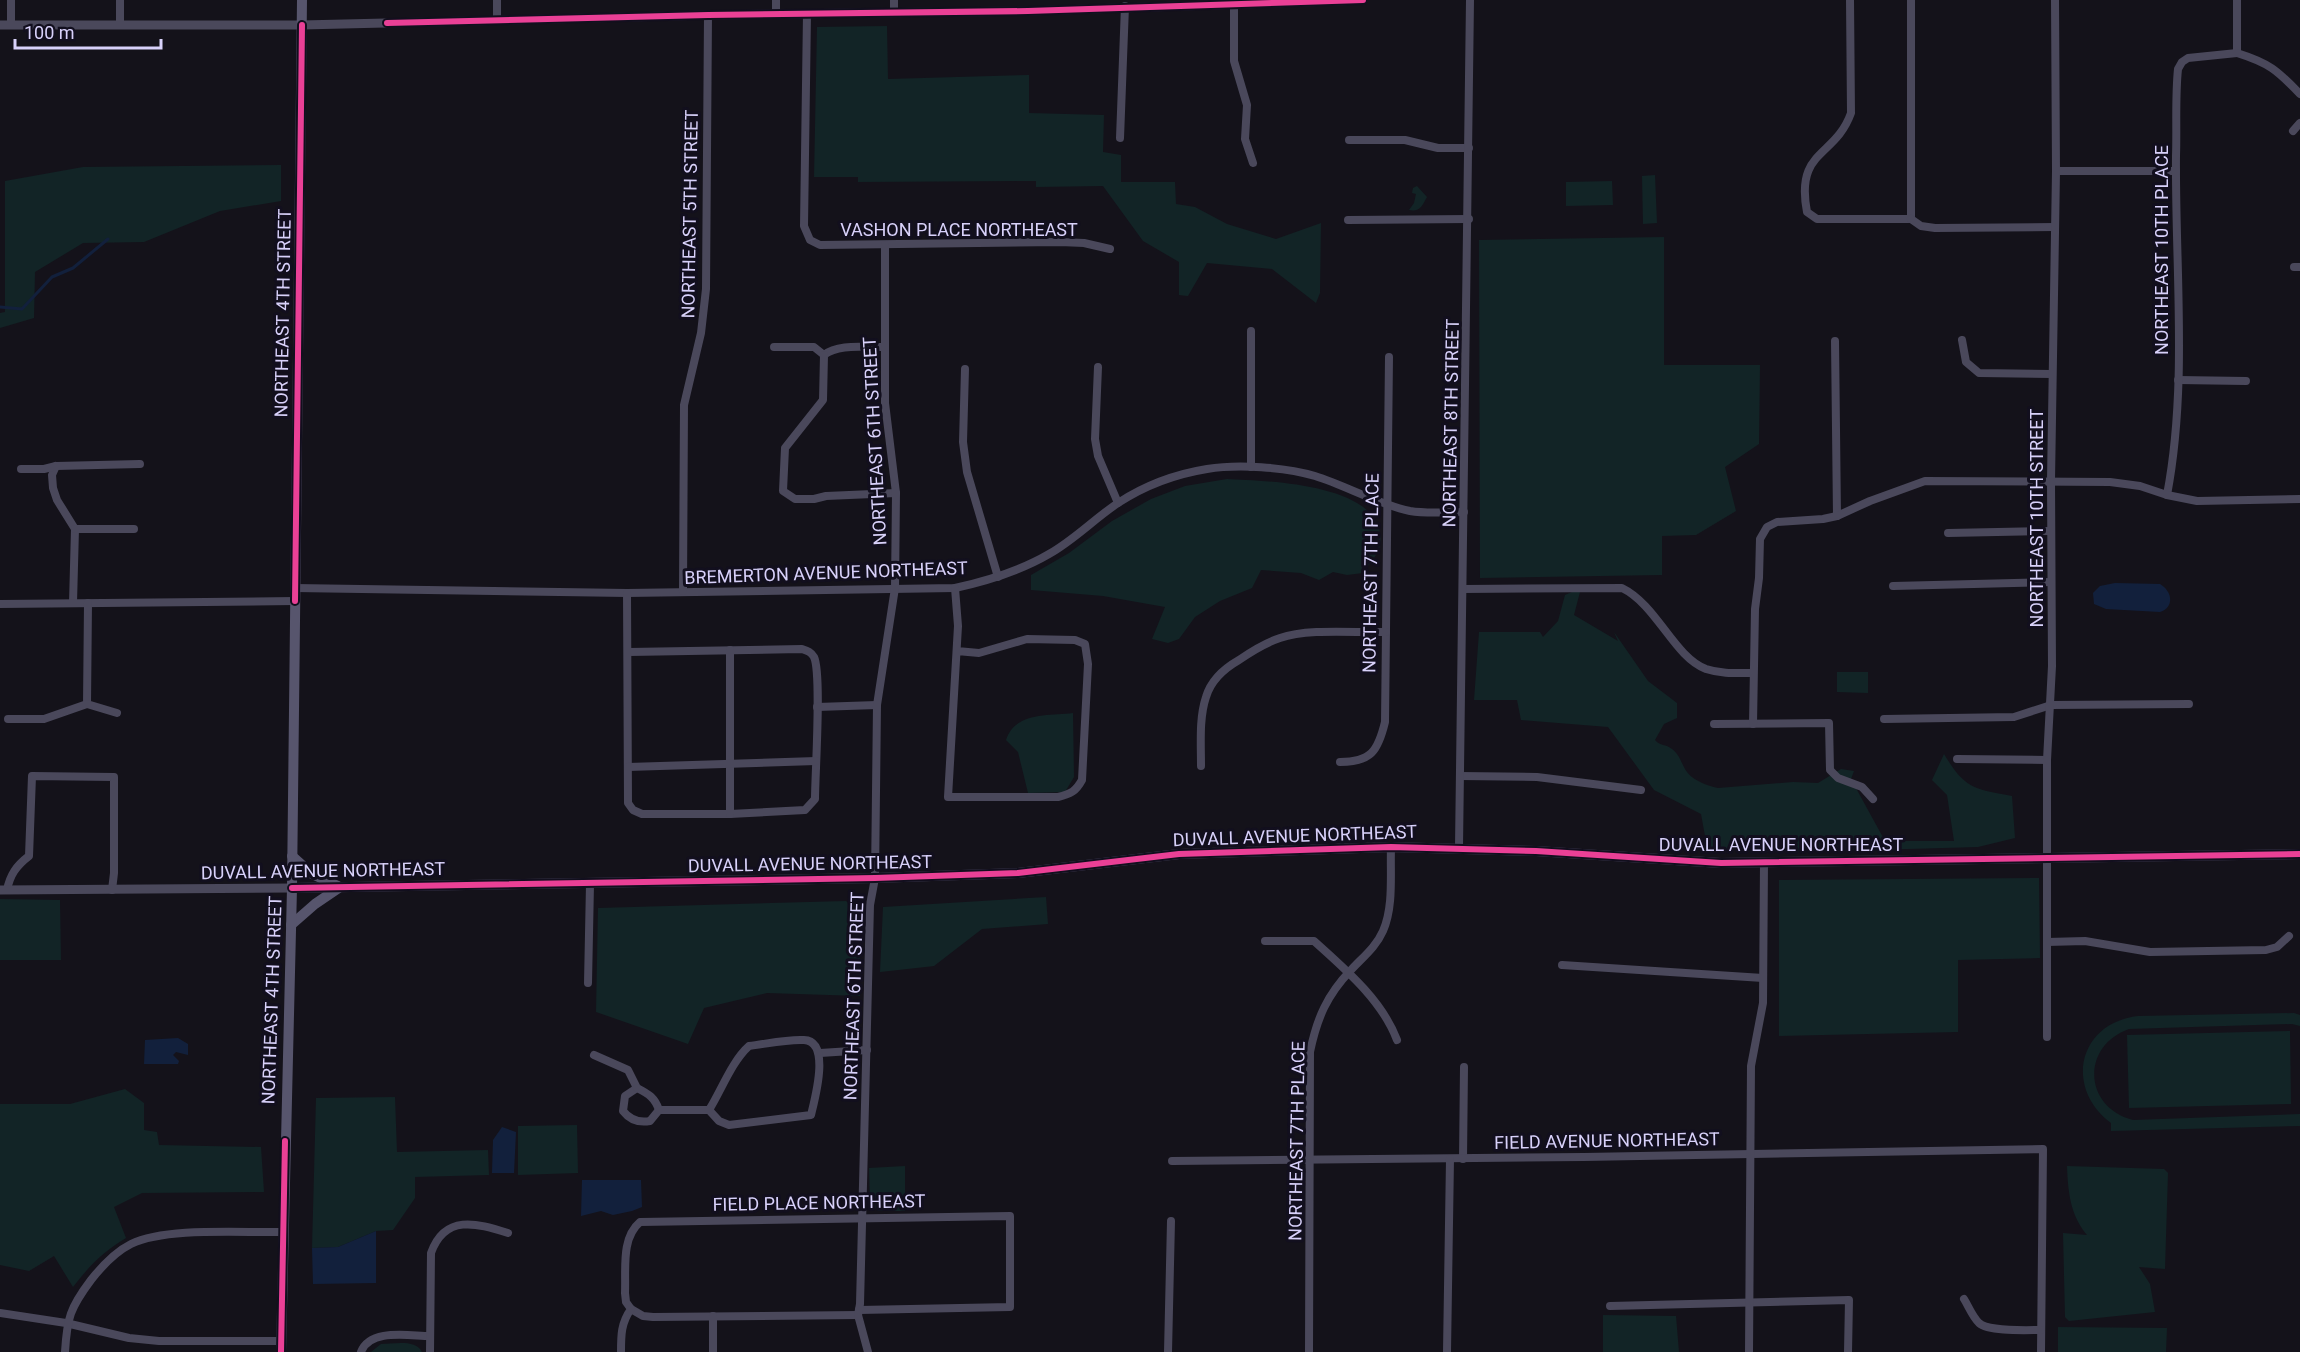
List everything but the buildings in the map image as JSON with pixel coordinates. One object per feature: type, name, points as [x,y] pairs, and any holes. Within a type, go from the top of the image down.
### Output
[{"type":"main road","name":"NORTHEAST 4TH STREET","points":[[281,1346],[292,888],[302,0]]},
{"type":"main road","name":"DUVALL AVENUE NORTHEAST","points":[[292,888],[590,884],[1018,873],[1179,854],[1391,847],[1459,847],[1536,851],[1672,862],[2300,854]]},
{"type":"main road","points":[[292,856],[312,873],[341,887]]},
{"type":"main road","points":[[291,925],[315,904],[341,887]]},
{"type":"street","points":[[11,0],[11,25]]},
{"type":"street","points":[[120,0],[120,25]]},
{"type":"street","points":[[497,0],[497,20]]},
{"type":"street","points":[[776,0],[776,14]]},
{"type":"street","points":[[894,0],[894,12]]},
{"type":"street","points":[[0,25],[302,25],[807,13],[1028,11],[1155,3],[1363,0]]},
{"type":"street","name":"NORTHEAST 8TH STREET","points":[[1459,847],[1469,219],[1470,0]]},
{"type":"street","points":[[1850,0],[1851,113],[1843,130],[1820,153],[1806,174],[1807,212],[1817,219],[1911,219],[1921,226],[1935,228],[2055,227]]},
{"type":"street","points":[[1911,0],[1911,219]]},
{"type":"street","name":"NORTHEAST 10TH STREET","points":[[2047,1036],[2047,760],[2051,705],[2052,374],[2056,171],[2055,0]]},
{"type":"street","points":[[2237,0],[2237,53],[2261,60],[2275,68],[2300,94]]},
{"type":"street","points":[[1234,3],[1234,62],[1247,105],[1245,139],[1252,164]]},
{"type":"street","points":[[1120,138],[1125,6]]},
{"type":"street","name":"VASHON PLACE NORTHEAST","points":[[807,13],[804,226],[810,240],[820,245],[1060,242],[1084,243],[1110,249]]},
{"type":"street","name":"NORTHEAST 5TH STREET","points":[[683,591],[684,405],[701,333],[706,289],[708,15]]},
{"type":"street","name":"NORTHEAST 10TH PLACE","points":[[2167,495],[2175,445],[2178,380],[2177,79],[2182,62],[2188,58],[2237,53]]},
{"type":"street","points":[[2293,131],[2300,123]]},
{"type":"street","points":[[1349,140],[1406,140],[1438,148],[1469,148]]},
{"type":"street","points":[[2056,171],[2176,171]]},
{"type":"street","points":[[1348,220],[1469,219]]},
{"type":"street","name":"NORTHEAST 6TH STREET","points":[[868,1352],[858,1313],[870,905],[875,878],[877,705],[895,588],[896,493],[885,404],[885,245]]},
{"type":"street","points":[[1251,331],[1251,467]]},
{"type":"street","points":[[1962,340],[1965,362],[1979,373],[2052,374]]},
{"type":"street","points":[[1835,341],[1837,516]]},
{"type":"street","points":[[824,355],[831,350],[838,349],[884,347]]},
{"type":"street","points":[[774,348],[814,348],[824,355]]},
{"type":"street","points":[[824,355],[823,400],[785,448],[783,491],[795,499],[896,493]]},
{"type":"street","name":"NORTHEAST 7TH PLACE","points":[[1340,762],[1357,762],[1370,755],[1380,742],[1384,722],[1389,357]]},
{"type":"street","points":[[1098,367],[1095,439],[1098,456],[1118,503]]},
{"type":"street","points":[[964,369],[963,442],[967,472],[998,577]]},
{"type":"street","points":[[2178,380],[2246,381]]},
{"type":"street","points":[[21,469],[140,464]]},
{"type":"street","points":[[56,466],[52,475],[53,488],[57,500],[75,529],[73,603]]},
{"type":"street","name":"BREMERTON AVENUE NORTHEAST","points":[[295,588],[627,594],[683,591],[954,588],[998,577],[1047,555],[1118,503],[1181,474],[1209,468],[1251,467],[1287,470],[1314,476],[1411,511],[1464,512]]},
{"type":"street","points":[[1753,724],[1753,673],[1760,539],[1767,527],[1777,522],[1837,516],[1880,496],[1925,481],[2109,482],[2140,486],[2167,495],[2197,501],[2300,499]]},
{"type":"street","points":[[75,529],[134,529]]},
{"type":"street","points":[[1948,533],[2051,531]]},
{"type":"street","points":[[1893,586],[2051,582]]},
{"type":"street","points":[[954,588],[958,626],[948,797],[1058,797],[1071,794],[1082,780],[1088,664],[1084,644],[1075,640],[1027,639],[979,653],[957,651]]},
{"type":"street","points":[[1463,589],[1622,588],[1641,600],[1693,662],[1705,669],[1719,672],[1753,673]]},
{"type":"street","points":[[627,594],[628,803],[633,810],[642,814],[730,814],[805,810],[810,807],[815,799],[817,667],[809,651],[629,652]]},
{"type":"street","points":[[0,604],[295,601]]},
{"type":"street","points":[[87,704],[88,603]]},
{"type":"street","points":[[1201,766],[1202,717],[1206,696],[1213,682],[1228,666],[1263,645],[1282,637],[1303,633],[1386,632]]},
{"type":"street","points":[[730,650],[730,814]]},
{"type":"street","points":[[8,719],[44,719],[87,704],[117,713]]},
{"type":"street","points":[[1884,719],[2014,717],[2051,705],[2189,704]]},
{"type":"street","points":[[817,707],[877,705]]},
{"type":"street","points":[[1714,724],[1830,723],[1830,770],[1838,778],[1862,787],[1873,799]]},
{"type":"street","points":[[1957,759],[2047,760]]},
{"type":"street","points":[[628,767],[816,761]]},
{"type":"street","points":[[3,890],[19,864],[29,856],[32,776],[114,777],[112,890]]},
{"type":"street","points":[[1460,776],[1537,777],[1641,790]]},
{"type":"street","name":"NORTHEAST 7TH PLACE","points":[[1309,1352],[1310,1052],[1315,1027],[1323,1005],[1348,972],[1375,945],[1384,929],[1389,909],[1391,847]]},
{"type":"street","points":[[1749,1352],[1751,1066],[1763,1004],[1764,862]]},
{"type":"street","points":[[588,983],[590,884]]},
{"type":"street","name":"DUVALL AVENUE NORTHEAST","points":[[3,890],[292,888]]},
{"type":"street","points":[[2047,942],[2085,941],[2150,952],[2266,950],[2277,946],[2289,936]]},
{"type":"street","points":[[1265,941],[1314,941],[1348,972],[1391,1023],[1397,1040]]},
{"type":"street","points":[[1562,965],[1763,978]]},
{"type":"street","points":[[659,1110],[709,1110],[719,1121],[729,1125],[811,1114],[820,1053],[816,1045],[806,1040],[749,1046],[735,1061],[726,1082],[709,1110]]},
{"type":"street","points":[[820,1053],[867,1050]]},
{"type":"street","points":[[594,1055],[628,1070],[637,1088],[648,1093],[656,1101],[659,1110]]},
{"type":"street","points":[[1463,1159],[1464,1067]]},
{"type":"street","points":[[637,1088],[625,1096],[623,1111],[628,1116],[635,1121],[650,1121],[659,1110]]},
{"type":"street","name":"FIELD AVENUE NORTHEAST","points":[[1172,1161],[1463,1159],[2043,1149],[2041,1330]]},
{"type":"street","points":[[1447,1352],[1450,1159]]},
{"type":"street","name":"FIELD PLACE NORTHEAST","points":[[631,1309],[626,1302],[625,1293],[628,1238],[631,1229],[640,1222],[1010,1216],[1010,1307],[858,1313]]},
{"type":"street","points":[[1168,1352],[1171,1221]]},
{"type":"street","points":[[430,1352],[431,1252],[436,1238],[448,1228],[457,1225],[483,1225],[508,1233]]},
{"type":"street","points":[[65,1352],[66,1323],[79,1296],[100,1268],[118,1252],[133,1243],[178,1233],[282,1232]]},
{"type":"street","points":[[1964,1299],[1973,1316],[1982,1326],[2041,1330],[2041,1352]]},
{"type":"street","points":[[1610,1306],[1849,1300],[1848,1352]]},
{"type":"street","points":[[621,1352],[621,1328],[624,1318],[631,1309],[643,1316],[858,1313]]},
{"type":"street","points":[[0,1313],[66,1323],[129,1338],[281,1346]]},
{"type":"street","points":[[713,1316],[713,1352]]},
{"type":"street","points":[[361,1352],[365,1344],[377,1336],[430,1336]]},
{"type":"shaded area","points":[[887,26],[888,79],[1029,75],[1029,113],[1104,115],[1103,152],[1121,155],[1121,182],[1175,182],[1176,204],[1195,207],[1227,224],[1276,239],[1321,223],[1320,293],[1316,303],[1272,269],[1207,263],[1188,296],[1179,295],[1179,262],[1143,241],[1103,186],[1036,187],[1036,181],[858,182],[858,177],[814,177],[817,27]]},
{"type":"shaded area","points":[[281,165],[281,201],[220,211],[144,242],[83,243],[35,272],[34,318],[0,328],[0,313],[5,312],[5,181],[83,167]]},
{"type":"shaded area","points":[[1655,175],[1657,223],[1643,224],[1642,176]]},
{"type":"shaded area","points":[[1612,181],[1613,205],[1566,206],[1566,182]]},
{"type":"shaded area","points":[[1417,186],[1427,197],[1418,209],[1409,210],[1416,194],[1412,193],[1413,188]]},
{"type":"shaded area","points":[[1664,237],[1664,365],[1760,365],[1759,444],[1725,467],[1736,511],[1696,535],[1662,536],[1662,575],[1480,578],[1479,240]]},
{"type":"shaded area","points":[[1227,479],[1295,484],[1346,497],[1365,509],[1378,524],[1380,545],[1378,552],[1363,573],[1347,575],[1333,572],[1319,580],[1301,573],[1261,570],[1252,588],[1220,601],[1195,617],[1179,639],[1168,643],[1152,639],[1165,607],[1103,596],[1031,590],[1031,575],[1069,553],[1112,521],[1151,499],[1185,486]]},
{"type":"shaded area","points":[[1580,592],[1574,615],[1618,641],[1614,632],[1648,681],[1677,703],[1677,718],[1664,724],[1655,740],[1670,747],[1687,773],[1699,782],[1718,788],[1793,782],[1818,783],[1841,769],[1854,771],[1851,779],[1885,841],[1954,841],[1947,795],[1932,780],[1944,754],[1958,774],[1972,786],[2012,796],[2015,838],[1978,847],[1760,852],[1707,847],[1701,814],[1654,790],[1608,727],[1521,720],[1517,700],[1474,700],[1479,632],[1540,632],[1543,637],[1558,621],[1565,595]]},
{"type":"shaded area","points":[[1837,672],[1868,672],[1868,693],[1837,692]]},
{"type":"shaded area","points":[[1073,713],[1074,777],[1065,792],[1028,793],[1018,752],[1006,740],[1010,731],[1017,724],[1033,717]]},
{"type":"shaded area","points":[[2039,878],[2040,958],[1958,960],[1958,1032],[1779,1036],[1779,880]]},
{"type":"shaded area","points":[[1046,897],[1048,924],[982,929],[934,966],[880,972],[883,907]]},
{"type":"shaded area","points":[[0,899],[60,900],[61,960],[0,960]]},
{"type":"shaded area","points":[[846,901],[860,913],[860,996],[767,993],[704,1008],[688,1044],[596,1012],[598,908]]},
{"type":"shaded area","points":[[2294,1013],[2300,1015],[2300,1026],[2292,1024],[2129,1029],[2113,1037],[2102,1049],[2096,1062],[2094,1076],[2097,1090],[2105,1103],[2117,1113],[2133,1120],[2300,1114],[2300,1126],[2111,1131],[2111,1123],[2096,1109],[2087,1092],[2083,1076],[2084,1059],[2091,1044],[2102,1031],[2118,1021],[2138,1016]]},
{"type":"shaded area","points":[[2290,1031],[2291,1104],[2129,1108],[2127,1035]]},
{"type":"shaded area","points":[[125,1089],[144,1103],[144,1130],[157,1132],[159,1145],[261,1147],[264,1192],[142,1193],[114,1207],[126,1238],[97,1260],[73,1287],[54,1256],[29,1271],[0,1265],[0,1104],[70,1104]]},
{"type":"shaded area","points":[[395,1097],[397,1152],[488,1150],[489,1175],[415,1177],[415,1198],[393,1230],[376,1231],[338,1247],[312,1248],[316,1098]]},
{"type":"shaded area","points":[[577,1125],[578,1173],[518,1175],[518,1126]]},
{"type":"shaded area","points":[[905,1166],[905,1211],[878,1211],[870,1203],[869,1168]]},
{"type":"shaded area","points":[[2067,1166],[2164,1169],[2168,1173],[2165,1269],[2139,1267],[2150,1284],[2155,1312],[2069,1321],[2065,1317],[2063,1233],[2087,1235],[2073,1211]]},
{"type":"shaded area","points":[[1603,1315],[1676,1316],[1679,1352],[1603,1352]]},
{"type":"shaded area","points":[[2058,1327],[2167,1328],[2166,1352],[2058,1352]]},
{"type":"shaded area","points":[[381,1344],[410,1344],[415,1345],[422,1352],[371,1352]]},
{"type":"water","points":[[2115,583],[2160,584],[2167,591],[2170,603],[2165,610],[2160,612],[2106,609],[2094,604],[2093,593],[2100,586]]},
{"type":"water","points":[[178,1038],[188,1044],[188,1055],[176,1052],[173,1055],[179,1061],[178,1064],[144,1064],[145,1040]]},
{"type":"water","points":[[502,1127],[516,1132],[514,1173],[492,1173],[493,1140]]},
{"type":"water","points":[[582,1180],[641,1180],[642,1207],[613,1215],[601,1211],[581,1216]]},
{"type":"water","points":[[376,1231],[376,1283],[313,1284],[312,1248],[338,1247]]},
{"type":"waterway","points":[[0,307],[22,309],[52,277],[73,268],[108,239]]},
{"type":"cycle path","points":[[387,23],[708,15],[1028,11],[1363,0]]},
{"type":"cycle path","points":[[295,601],[302,25]]},
{"type":"cycle path","points":[[292,888],[875,878],[1018,873],[1179,854],[1391,847],[1536,851],[1721,863],[2300,854]]},
{"type":"cycle path","points":[[281,1352],[285,1141]]}]
